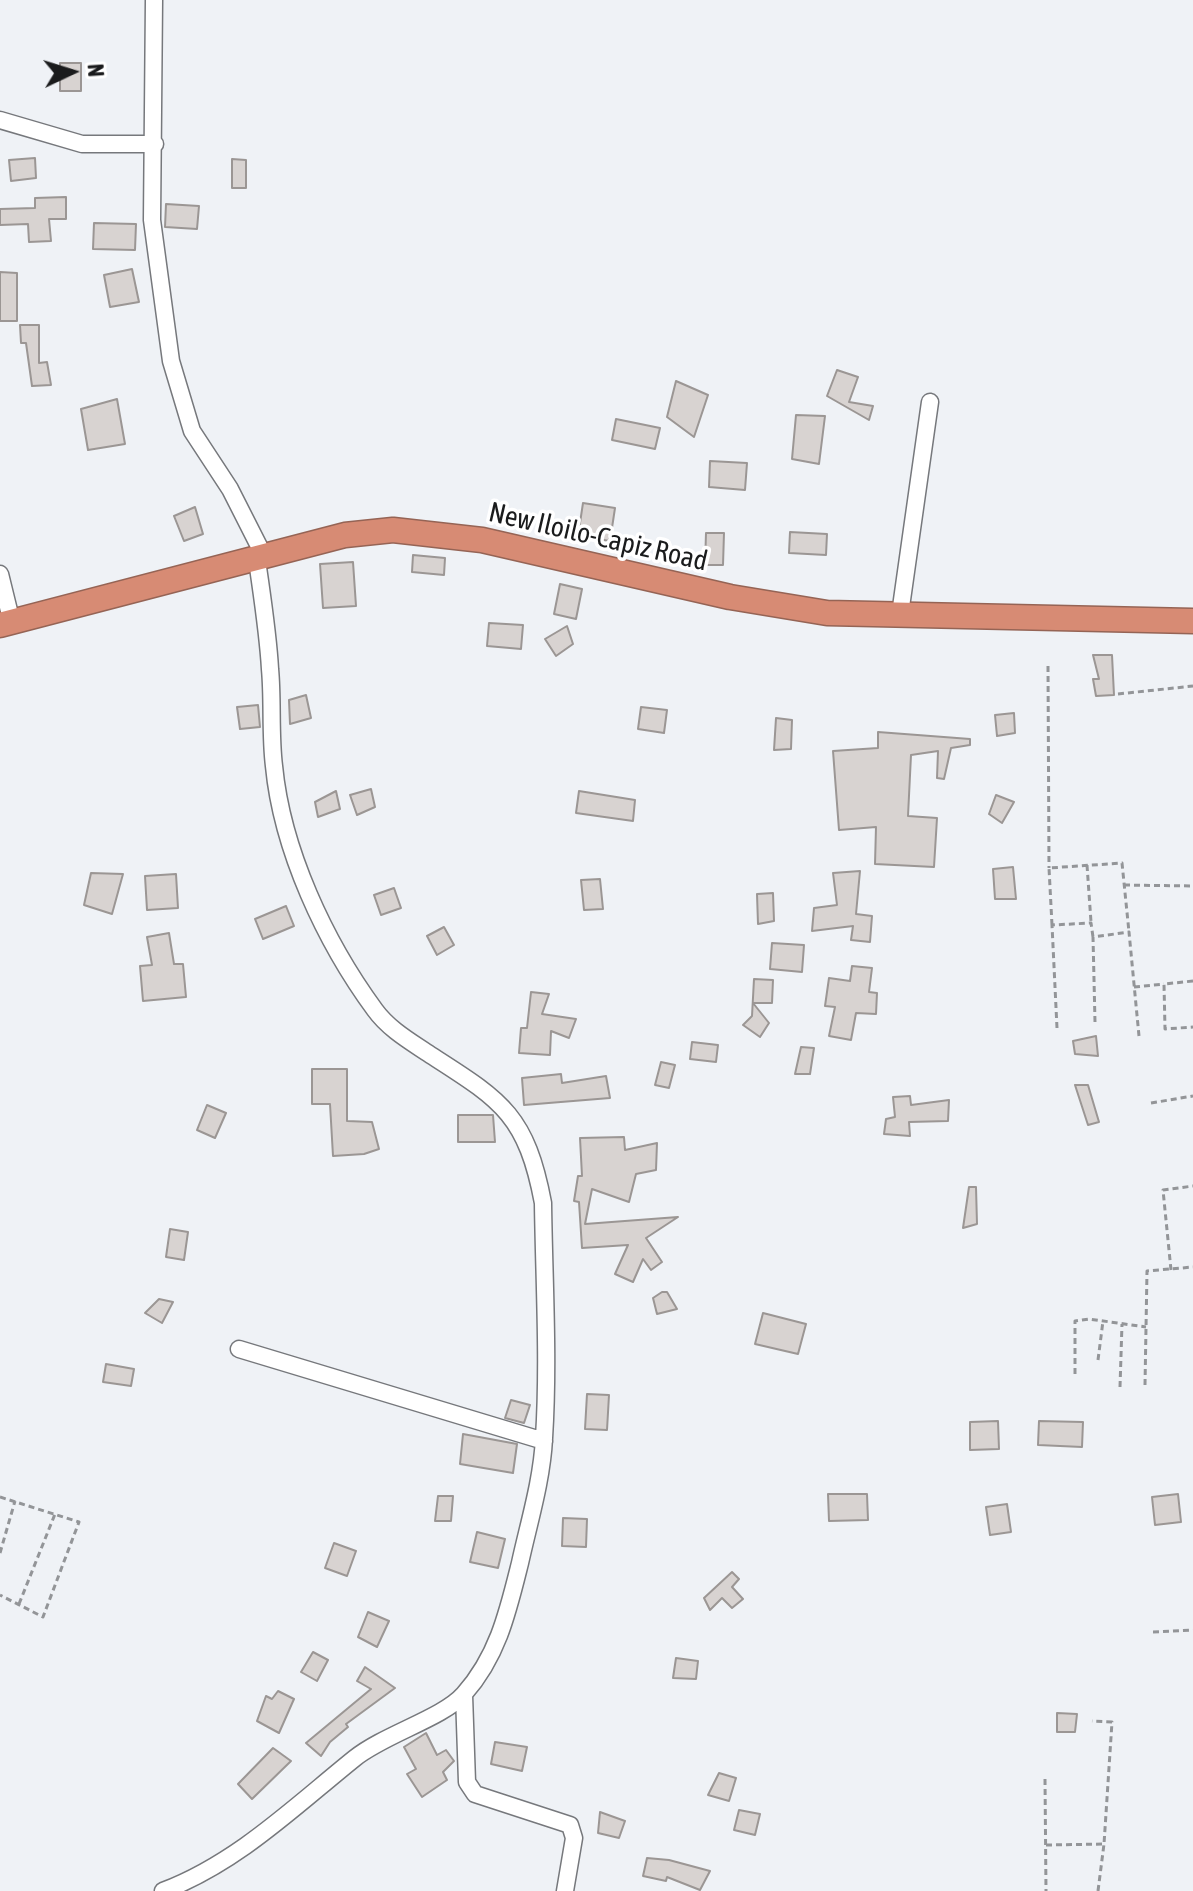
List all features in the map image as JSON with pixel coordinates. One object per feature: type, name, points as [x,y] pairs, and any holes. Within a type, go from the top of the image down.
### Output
[{"type":"highway","name":"New Iloilo-Capiz Road","points":[[6,624],[345,535],[393,530],[438,534],[730,597],[827,613],[1193,621]]},
{"type":"street","points":[[154,0],[152,220],[171,361],[192,431],[230,489],[261,559],[271,670],[274,767],[287,833],[312,904],[376,1012],[400,1036],[493,1095],[518,1124],[538,1176],[543,1203],[544,1441],[536,1495],[498,1648],[464,1695],[446,1708],[365,1750],[274,1827],[231,1857],[189,1881],[163,1891]]},
{"type":"street","points":[[0,120],[82,144],[155,144]]},
{"type":"street","points":[[900,614],[930,402]]},
{"type":"street","points":[[0,574],[6,624]]},
{"type":"street","points":[[239,1349],[544,1441]]},
{"type":"street","points":[[464,1695],[467,1782],[475,1794],[570,1825],[574,1838],[565,1891]]},
{"type":"path","points":[[1048,666],[1049,868],[1057,1028]]},
{"type":"path","points":[[1118,694],[1193,686]]},
{"type":"path","points":[[1049,868],[1122,863],[1139,1036]]},
{"type":"path","points":[[1087,865],[1095,1022]]},
{"type":"path","points":[[1124,885],[1193,886]]},
{"type":"path","points":[[1052,925],[1091,923]]},
{"type":"path","points":[[1093,937],[1129,932]]},
{"type":"path","points":[[1134,987],[1193,981]]},
{"type":"path","points":[[1164,984],[1165,1029],[1193,1027]]},
{"type":"path","points":[[1151,1103],[1193,1096]]},
{"type":"path","points":[[1171,1270],[1163,1190],[1193,1186]]},
{"type":"path","points":[[1145,1385],[1147,1271],[1193,1267]]},
{"type":"path","points":[[1075,1374],[1075,1321],[1146,1327]]},
{"type":"path","points":[[1098,1360],[1103,1321]]},
{"type":"path","points":[[1120,1387],[1122,1324]]},
{"type":"path","points":[[0,1497],[79,1522],[43,1617],[0,1595]]},
{"type":"path","points":[[0,1553],[15,1501]]},
{"type":"path","points":[[19,1605],[55,1514]]},
{"type":"path","points":[[1153,1632],[1193,1630]]},
{"type":"path","points":[[1092,1721],[1112,1722],[1098,1891]]},
{"type":"path","points":[[1045,1779],[1046,1891]]},
{"type":"path","points":[[1046,1845],[1104,1844]]},
{"type":"building","points":[[60,63],[81,63],[81,91],[60,91]]},
{"type":"building","points":[[35,158],[36,178],[11,181],[9,160]]},
{"type":"building","points":[[232,159],[246,160],[246,188],[232,188]]},
{"type":"building","points":[[66,197],[66,219],[49,219],[51,241],[29,242],[28,224],[0,225],[0,209],[35,208],[35,198]]},
{"type":"building","points":[[166,204],[199,206],[197,229],[165,227]]},
{"type":"building","points":[[94,223],[136,224],[135,250],[93,249]]},
{"type":"building","points":[[132,269],[139,302],[110,307],[104,275]]},
{"type":"building","points":[[0,272],[17,273],[17,321],[0,321]]},
{"type":"building","points":[[20,325],[39,325],[39,363],[47,362],[51,385],[32,386],[26,343],[21,343]]},
{"type":"building","points":[[837,370],[858,377],[849,402],[873,406],[869,420],[827,396]]},
{"type":"building","points":[[676,381],[708,395],[694,437],[667,417]]},
{"type":"building","points":[[117,399],[125,444],[88,450],[81,409]]},
{"type":"building","points":[[796,415],[825,416],[819,464],[792,459]]},
{"type":"building","points":[[616,419],[660,428],[655,449],[612,440]]},
{"type":"building","points":[[710,461],[747,463],[745,490],[709,487]]},
{"type":"building","points":[[583,503],[615,508],[610,541],[578,536]]},
{"type":"building","points":[[195,507],[203,534],[184,541],[174,516]]},
{"type":"building","points":[[790,532],[827,534],[826,555],[789,553]]},
{"type":"building","points":[[706,533],[724,533],[723,565],[705,565]]},
{"type":"building","points":[[413,555],[445,558],[444,575],[412,572]]},
{"type":"building","points":[[353,562],[356,606],[323,608],[320,564]]},
{"type":"building","points":[[560,584],[582,589],[576,619],[554,614]]},
{"type":"building","points":[[489,623],[523,625],[521,649],[487,646]]},
{"type":"building","points":[[567,626],[573,644],[556,656],[545,639]]},
{"type":"building","points":[[1093,655],[1112,655],[1114,695],[1096,696],[1093,679],[1099,679]]},
{"type":"building","points":[[306,695],[311,718],[290,724],[289,700]]},
{"type":"building","points":[[258,705],[260,727],[240,729],[237,707]]},
{"type":"building","points":[[641,707],[667,710],[664,733],[638,729]]},
{"type":"building","points":[[1014,713],[1015,733],[997,736],[995,715]]},
{"type":"building","points":[[776,718],[792,720],[791,749],[774,750]]},
{"type":"building","points":[[878,732],[970,739],[970,745],[951,748],[944,779],[937,778],[938,751],[911,755],[908,816],[937,818],[934,867],[875,864],[876,827],[839,830],[833,751],[878,748]]},
{"type":"building","points":[[371,789],[375,807],[357,815],[350,795]]},
{"type":"building","points":[[336,791],[340,809],[318,817],[315,802]]},
{"type":"building","points":[[579,791],[635,800],[633,821],[576,813]]},
{"type":"building","points":[[996,795],[1014,802],[1002,823],[989,814]]},
{"type":"building","points":[[1013,867],[1016,899],[995,899],[993,869]]},
{"type":"building","points":[[860,871],[856,914],[872,916],[870,942],[851,940],[853,926],[812,931],[814,908],[837,905],[833,873]]},
{"type":"building","points":[[91,873],[123,874],[112,914],[84,905]]},
{"type":"building","points":[[176,874],[178,908],[147,910],[145,876]]},
{"type":"building","points":[[600,879],[603,909],[584,910],[581,880]]},
{"type":"building","points":[[394,888],[401,908],[381,915],[374,895]]},
{"type":"building","points":[[773,893],[774,921],[758,924],[757,894]]},
{"type":"building","points":[[286,906],[294,926],[263,939],[255,919]]},
{"type":"building","points":[[444,927],[454,945],[437,955],[427,936]]},
{"type":"building","points":[[169,933],[174,964],[183,964],[186,997],[143,1001],[140,966],[152,965],[147,937]]},
{"type":"building","points":[[772,943],[804,945],[802,972],[770,969]]},
{"type":"building","points":[[852,966],[872,968],[869,992],[877,993],[876,1014],[856,1013],[851,1040],[829,1036],[835,1007],[825,1006],[829,978],[850,981]]},
{"type":"building","points":[[754,979],[773,980],[772,1003],[753,1003],[769,1023],[760,1037],[743,1025],[752,1016]]},
{"type":"building","points":[[531,992],[549,994],[542,1014],[576,1019],[569,1038],[551,1031],[550,1055],[519,1053],[521,1028],[527,1028]]},
{"type":"building","points":[[1096,1036],[1098,1056],[1075,1054],[1073,1041]]},
{"type":"building","points":[[692,1042],[718,1045],[716,1062],[690,1059]]},
{"type":"building","points":[[801,1047],[814,1048],[810,1074],[795,1074]]},
{"type":"building","points":[[661,1062],[675,1065],[669,1088],[655,1085]]},
{"type":"building","points":[[312,1069],[347,1069],[347,1121],[372,1122],[379,1149],[364,1154],[333,1156],[330,1104],[312,1104]]},
{"type":"building","points":[[561,1074],[562,1083],[606,1076],[610,1098],[524,1105],[522,1078]]},
{"type":"building","points":[[1075,1085],[1088,1085],[1099,1122],[1088,1125]]},
{"type":"building","points":[[910,1096],[911,1105],[949,1100],[948,1121],[909,1122],[910,1136],[884,1134],[886,1119],[895,1117],[893,1097]]},
{"type":"building","points":[[207,1105],[226,1113],[215,1138],[197,1130]]},
{"type":"building","points":[[458,1115],[493,1115],[495,1142],[458,1142]]},
{"type":"building","points":[[624,1137],[625,1150],[657,1143],[656,1170],[636,1174],[629,1202],[592,1189],[585,1224],[678,1217],[646,1238],[662,1262],[651,1270],[643,1259],[633,1282],[615,1274],[628,1245],[582,1248],[579,1202],[574,1201],[578,1176],[582,1176],[580,1138]]},
{"type":"building","points":[[969,1187],[976,1187],[977,1224],[963,1228]]},
{"type":"building","points":[[170,1229],[188,1232],[184,1260],[166,1257]]},
{"type":"building","points":[[667,1292],[677,1309],[657,1314],[653,1298]]},
{"type":"building","points":[[159,1299],[173,1302],[162,1323],[145,1313]]},
{"type":"building","points":[[763,1313],[806,1324],[798,1354],[755,1344]]},
{"type":"building","points":[[106,1364],[134,1369],[131,1386],[103,1382]]},
{"type":"building","points":[[587,1394],[609,1395],[607,1430],[585,1429]]},
{"type":"building","points":[[511,1400],[530,1405],[524,1423],[505,1418]]},
{"type":"building","points":[[998,1421],[999,1449],[970,1450],[970,1422]]},
{"type":"building","points":[[1039,1421],[1083,1422],[1082,1447],[1038,1445]]},
{"type":"building","points":[[463,1434],[517,1444],[513,1473],[460,1464]]},
{"type":"building","points":[[828,1494],[867,1494],[868,1520],[829,1521]]},
{"type":"building","points":[[1178,1494],[1181,1522],[1155,1525],[1152,1497]]},
{"type":"building","points":[[438,1496],[453,1496],[451,1521],[435,1521]]},
{"type":"building","points":[[1007,1504],[1011,1532],[990,1535],[986,1507]]},
{"type":"building","points":[[563,1518],[587,1519],[586,1547],[562,1546]]},
{"type":"building","points":[[477,1532],[505,1539],[498,1568],[470,1562]]},
{"type":"building","points":[[334,1543],[356,1551],[347,1576],[325,1568]]},
{"type":"building","points":[[732,1572],[739,1579],[732,1587],[743,1599],[732,1608],[722,1598],[710,1610],[704,1598]]},
{"type":"building","points":[[368,1612],[389,1621],[377,1647],[358,1637]]},
{"type":"building","points":[[313,1652],[328,1660],[317,1681],[301,1672]]},
{"type":"building","points":[[676,1658],[698,1661],[696,1679],[673,1678]]},
{"type":"building","points":[[365,1667],[395,1688],[346,1724],[348,1727],[330,1742],[321,1756],[306,1743],[371,1689],[357,1681]]},
{"type":"building","points":[[278,1691],[294,1699],[279,1733],[257,1721],[266,1696],[272,1699]]},
{"type":"building","points":[[1057,1713],[1077,1714],[1075,1732],[1057,1732]]},
{"type":"building","points":[[426,1733],[437,1755],[446,1750],[454,1761],[443,1772],[447,1780],[422,1797],[407,1774],[416,1769],[404,1747]]},
{"type":"building","points":[[495,1742],[527,1747],[522,1771],[491,1764]]},
{"type":"building","points":[[273,1748],[291,1761],[252,1799],[238,1784]]},
{"type":"building","points":[[719,1773],[736,1778],[729,1801],[708,1795]]},
{"type":"building","points":[[739,1810],[760,1814],[755,1835],[734,1830]]},
{"type":"building","points":[[600,1812],[625,1821],[619,1838],[598,1833]]},
{"type":"building","points":[[647,1858],[669,1860],[710,1871],[700,1890],[667,1877],[666,1881],[643,1876]]}]
